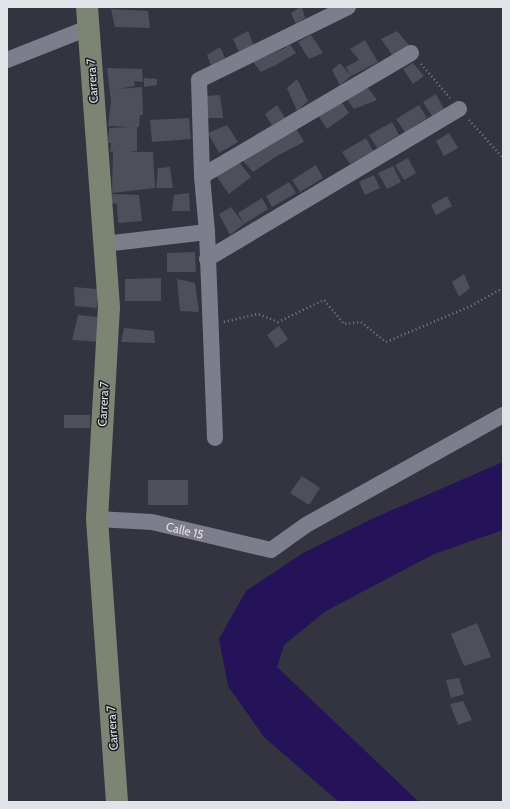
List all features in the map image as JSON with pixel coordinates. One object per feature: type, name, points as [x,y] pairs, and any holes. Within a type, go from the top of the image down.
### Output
[{"type":"street","points":[[215,438],[208,259],[202,176],[199,80],[348,7]]},
{"type":"street","points":[[7,60],[87,18]]},
{"type":"street","name":"Carrera 7","points":[[87,18],[109,307],[97,519],[117,802]]},
{"type":"street","points":[[202,176],[411,53]]},
{"type":"street","points":[[208,259],[459,109]]},
{"type":"street","points":[[104,244],[206,232]]},
{"type":"street","name":"Calle 15","points":[[97,519],[152,522],[271,550],[306,525],[503,415]]},
{"type":"path","points":[[411,53],[503,158]]},
{"type":"path","points":[[210,326],[258,314],[278,322],[324,300],[344,324],[361,322],[386,342],[471,306],[503,288]]},
{"type":"shaded area","points":[[503,462],[503,530],[434,554],[326,611],[284,645],[277,667],[419,802],[339,802],[264,737],[228,686],[219,639],[246,591],[303,553],[376,517]]},
{"type":"building","points":[[302,7],[305,18],[296,24],[291,13]]},
{"type":"building","points":[[111,9],[148,11],[150,28],[115,27]]},
{"type":"building","points":[[248,31],[254,46],[239,52],[233,39]]},
{"type":"building","points":[[397,31],[409,45],[393,56],[381,39]]},
{"type":"building","points":[[311,35],[323,53],[309,59],[298,42]]},
{"type":"building","points":[[365,40],[378,62],[351,76],[346,67],[359,60],[350,49]]},
{"type":"building","points":[[289,43],[296,53],[276,65],[261,72],[253,62],[285,48]]},
{"type":"building","points":[[220,47],[225,58],[211,65],[207,55]]},
{"type":"building","points":[[340,63],[351,76],[340,85],[332,70]]},
{"type":"building","points":[[413,63],[424,76],[413,84],[403,69]]},
{"type":"building","points":[[107,68],[142,69],[143,82],[134,81],[135,86],[118,89],[142,87],[143,115],[140,115],[139,127],[137,127],[137,151],[129,152],[153,152],[155,188],[112,193],[113,151],[110,152],[111,143],[108,143],[109,128],[131,127],[108,126],[111,102]]},
{"type":"building","points":[[144,78],[157,79],[157,85],[144,87]]},
{"type":"building","points":[[297,79],[308,101],[297,111],[287,88]]},
{"type":"building","points":[[368,88],[377,100],[354,109],[346,98]]},
{"type":"building","points":[[436,94],[444,109],[432,116],[423,102]]},
{"type":"building","points":[[220,95],[223,118],[207,118],[206,96]]},
{"type":"building","points":[[341,101],[349,113],[327,129],[317,114]]},
{"type":"building","points":[[277,105],[285,118],[272,125],[265,114]]},
{"type":"building","points":[[419,105],[427,118],[405,132],[396,119]]},
{"type":"building","points":[[189,118],[191,139],[152,142],[150,120]]},
{"type":"building","points":[[392,122],[399,135],[377,148],[369,135]]},
{"type":"building","points":[[227,125],[238,142],[219,153],[208,133]]},
{"type":"building","points":[[296,128],[304,142],[277,156],[253,172],[238,155]]},
{"type":"building","points":[[449,133],[458,148],[444,156],[436,141]]},
{"type":"building","points":[[366,138],[373,151],[350,164],[342,152]]},
{"type":"building","points":[[408,158],[416,173],[404,180],[395,165]]},
{"type":"building","points":[[239,162],[251,177],[229,194],[212,170]]},
{"type":"building","points":[[316,165],[323,178],[300,192],[292,180]]},
{"type":"building","points":[[393,166],[401,182],[387,189],[378,173]]},
{"type":"building","points":[[170,167],[173,188],[156,188],[158,168]]},
{"type":"building","points":[[374,175],[380,188],[365,195],[359,182]]},
{"type":"building","points":[[289,182],[296,193],[272,207],[266,196]]},
{"type":"building","points":[[189,193],[190,211],[172,211],[174,195]]},
{"type":"building","points":[[112,194],[139,195],[142,221],[118,223],[117,204],[111,203]]},
{"type":"building","points":[[447,196],[452,206],[436,215],[431,205]]},
{"type":"building","points":[[262,198],[268,209],[244,224],[238,213]]},
{"type":"building","points":[[231,207],[244,224],[230,235],[219,214]]},
{"type":"building","points":[[195,252],[196,272],[167,272],[167,253]]},
{"type":"building","points":[[464,274],[470,288],[459,297],[452,282]]},
{"type":"building","points":[[161,278],[161,301],[125,301],[125,279]]},
{"type":"building","points":[[177,279],[195,283],[199,312],[180,311]]},
{"type":"building","points":[[74,287],[97,289],[97,308],[75,306]]},
{"type":"building","points":[[78,315],[98,317],[99,342],[72,340]]},
{"type":"building","points":[[279,326],[288,339],[276,348],[267,335]]},
{"type":"building","points":[[124,328],[154,331],[155,343],[121,342]]},
{"type":"building","points":[[64,415],[90,415],[90,428],[64,428]]},
{"type":"building","points":[[302,476],[320,488],[309,505],[290,493]]},
{"type":"building","points":[[148,480],[188,480],[188,505],[148,505]]},
{"type":"building","points":[[477,623],[491,657],[464,666],[451,634]]},
{"type":"building","points":[[459,678],[464,694],[451,698],[446,680]]},
{"type":"building","points":[[463,701],[472,720],[458,725],[450,704]]}]
